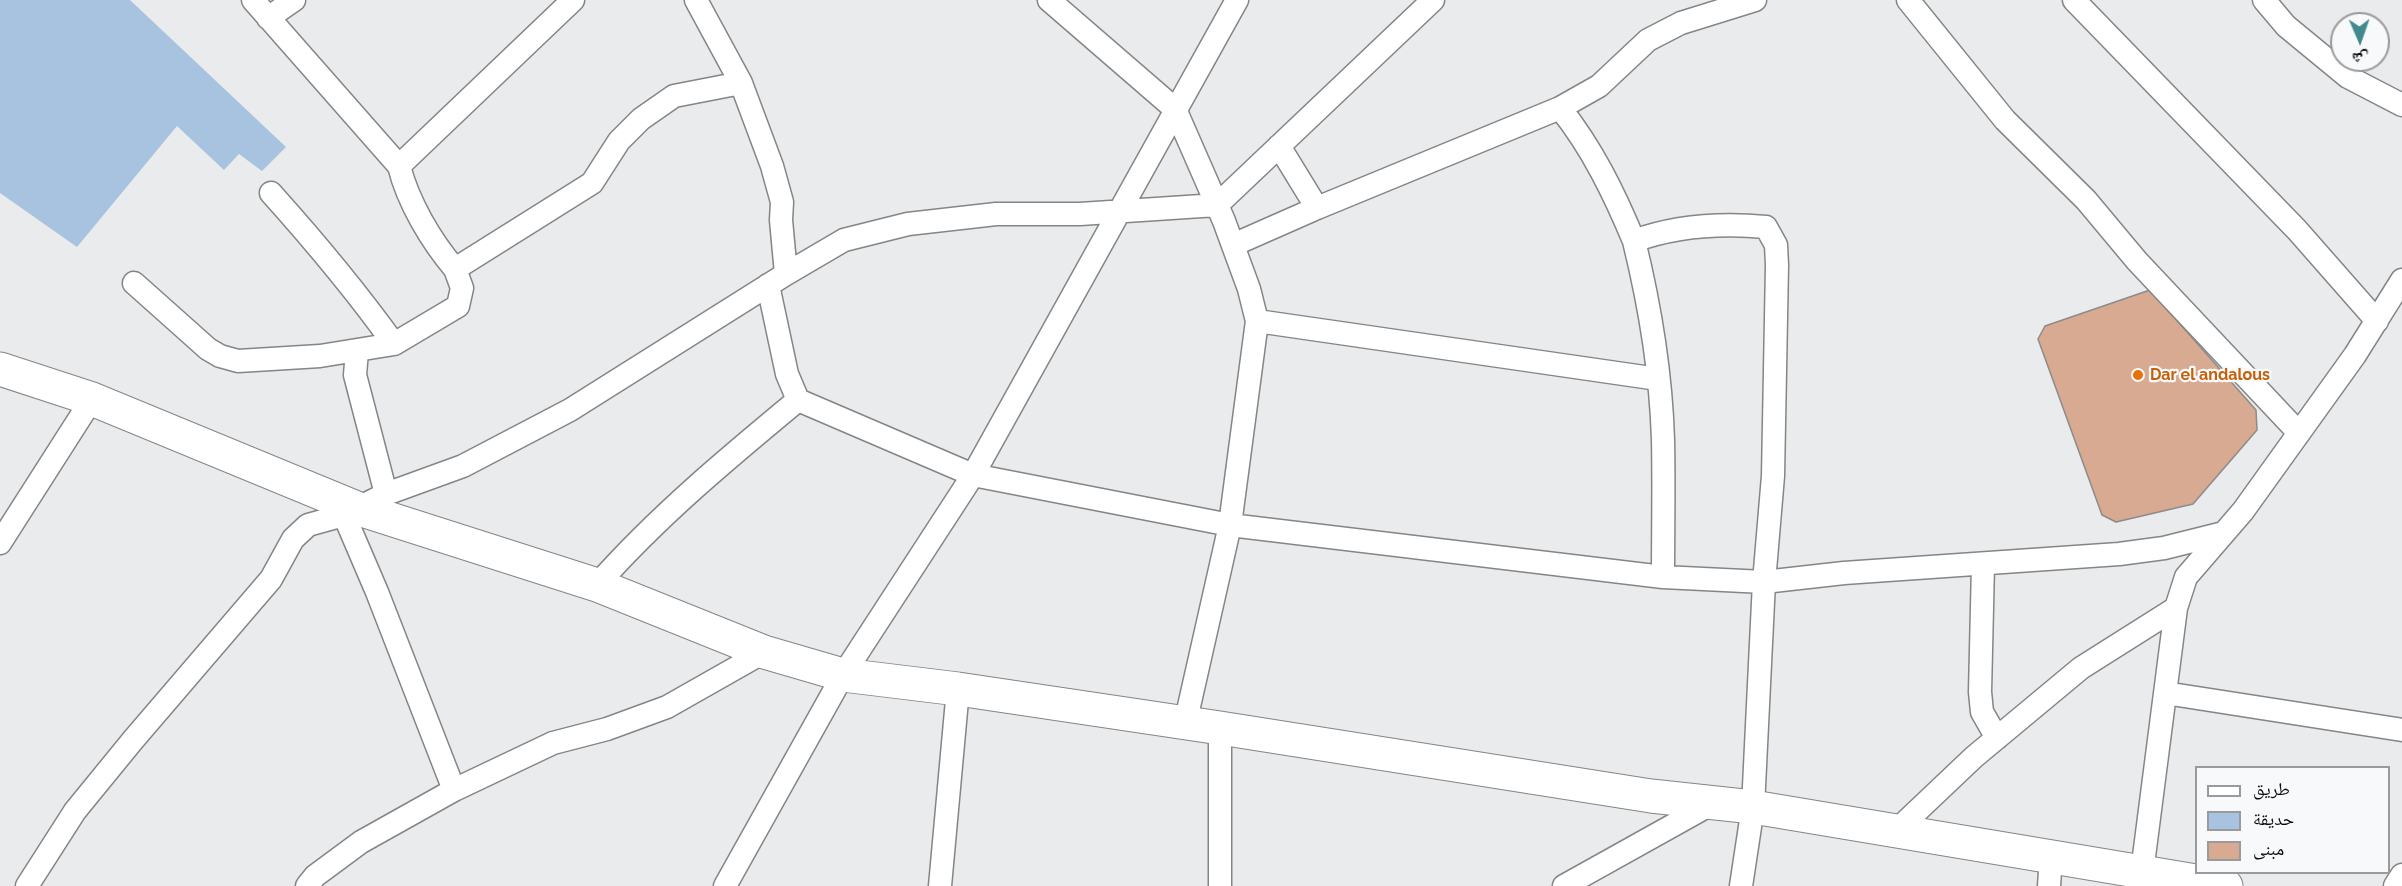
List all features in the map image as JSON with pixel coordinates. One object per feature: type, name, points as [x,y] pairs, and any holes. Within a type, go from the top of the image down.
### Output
[{"type":"street","points":[[134,283],[208,349],[220,356],[238,361],[357,351],[394,344],[458,306],[462,288],[455,269],[439,250],[403,183],[399,166],[253,0]]},
{"type":"street","points":[[268,18],[294,0]]},
{"type":"street","points":[[399,166],[573,0]]},
{"type":"street","points":[[696,0],[741,83],[772,165],[782,202],[777,280],[787,374],[798,400],[973,475],[1230,525],[1663,577],[1764,582],[1844,573],[1983,565],[2164,548],[2224,533]]},
{"type":"street","points":[[1049,0],[1175,109],[1233,245],[1249,289],[1257,321],[1230,525],[1185,724]]},
{"type":"street","points":[[725,886],[843,675],[973,475],[1237,0]]},
{"type":"street","points":[[27,886],[75,811],[132,740],[271,579],[293,539],[308,525],[363,506],[463,466],[570,410],[844,240],[908,224],[996,214],[1080,214],[1217,206],[1433,0]]},
{"type":"street","points":[[1233,245],[1560,108],[1599,86],[1648,40],[1682,22],[1755,0]]},
{"type":"street","points":[[1908,0],[2005,120],[2086,200],[2137,261],[2299,433]]},
{"type":"street","points":[[2074,0],[2297,230],[2377,321]]},
{"type":"street","points":[[2264,0],[2286,26],[2348,77],[2402,105]]},
{"type":"street","points":[[455,269],[592,183],[619,141],[640,119],[675,96],[741,83]]},
{"type":"street","points":[[1560,108],[1588,146],[1634,241],[1650,314],[1658,379],[1663,439],[1663,577]]},
{"type":"street","points":[[1279,146],[1317,208]]},
{"type":"street","points":[[271,194],[326,254],[394,344]]},
{"type":"street","points":[[1634,241],[1658,232],[1725,225],[1766,227],[1776,245],[1778,294],[1773,476],[1764,582],[1753,807],[1741,886]]},
{"type":"street","points":[[2142,872],[2176,608],[2186,577],[2243,510],[2299,433],[2355,355],[2402,280]]},
{"type":"street","points":[[1257,321],[1658,379]]},
{"type":"street","points":[[357,351],[355,375],[363,506],[377,592],[454,790]]},
{"type":"street","points":[[0,369],[92,399],[363,506],[597,585],[764,652],[843,675],[958,689],[1651,796],[1753,807],[1897,830],[2050,872],[2142,872],[2226,886]]},
{"type":"street","points":[[0,543],[92,399]]},
{"type":"street","points":[[597,585],[641,537],[711,473],[798,400]]},
{"type":"street","points":[[1983,565],[1980,692],[1982,712],[1997,738]]},
{"type":"street","points":[[1897,830],[1997,738],[2081,668],[2176,608]]},
{"type":"street","points":[[307,886],[315,876],[361,842],[454,790],[553,743],[607,729],[667,707],[764,652]]},
{"type":"street","points":[[940,886],[958,689]]},
{"type":"street","points":[[2165,693],[2402,730]]},
{"type":"street","points":[[1220,728],[1220,886]]},
{"type":"street","points":[[1564,886],[1713,803]]},
{"type":"street","points":[[2395,886],[2402,875]]},
{"type":"green space","points":[[0,0],[130,0],[286,147],[262,171],[239,154],[224,170],[177,126],[77,247],[0,193]]},
{"type":"building","name":"Dar el andalous","points":[[2150,290],[2256,410],[2257,430],[2193,504],[2116,522],[2102,515],[2038,339],[2045,326]]},
{"type":"place","name":"Dar el andalous","points":[[2138,375]]}]
